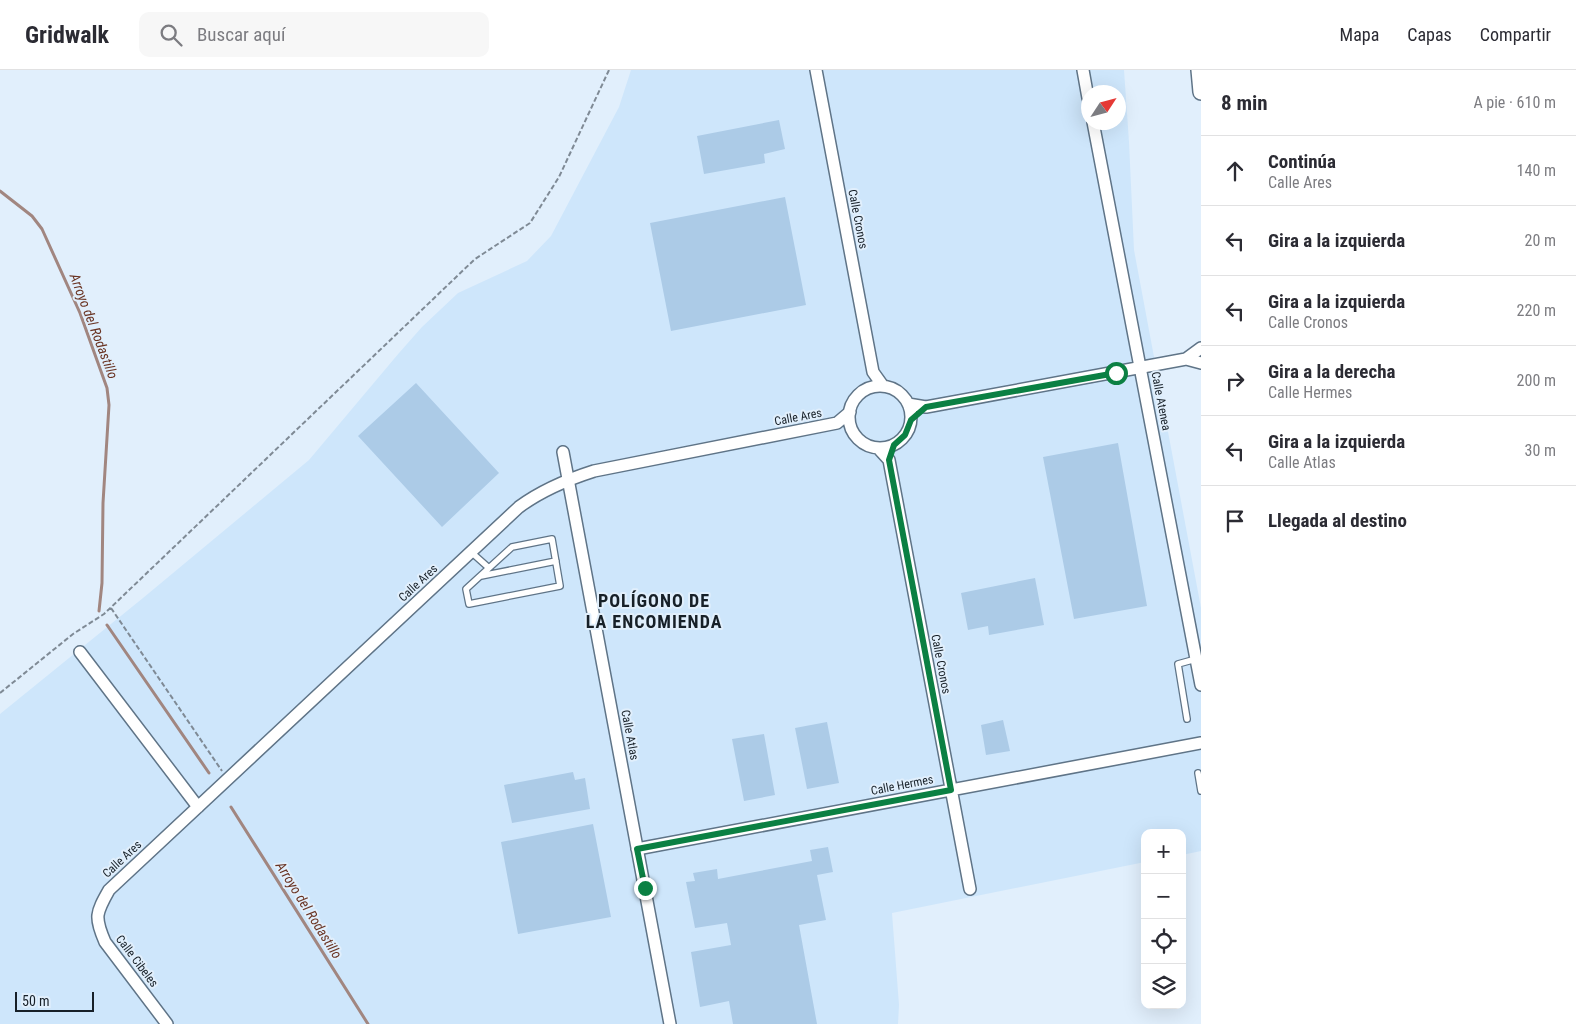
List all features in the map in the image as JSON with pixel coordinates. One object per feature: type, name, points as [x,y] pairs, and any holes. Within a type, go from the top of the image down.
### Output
[{"type":"street","name":"Calle Cronos","points":[[816,70],[873,372],[883,386]]},
{"type":"street","points":[[1083,70],[1086,85]]},
{"type":"street","points":[[1199,70],[1201,92]]},
{"type":"street","name":"Calle Atenea","points":[[1095,130],[1201,685]]},
{"type":"street","points":[[908,404],[926,407],[1141,369],[1186,359],[1201,348]]},
{"type":"street","points":[[1186,359],[1201,363]]},
{"type":"street","points":[[866,389],[873,372]]},
{"type":"street","points":[[894,445],[878,448],[859,440],[851,428],[849,420],[853,402],[866,389],[874,386],[883,386],[898,392],[908,404],[911,420]]},
{"type":"street","points":[[878,448],[889,460],[894,445],[905,435],[911,420],[926,407]]},
{"type":"street","name":"Calle Ares","points":[[98,909],[108,890],[530,499],[567,479],[594,471],[837,423],[850,412]]},
{"type":"street","name":"Calle Ares","points":[[837,423],[851,428]]},
{"type":"street","name":"Calle Atlas","points":[[563,452],[670,1024]]},
{"type":"street","name":"Calle Cronos","points":[[889,460],[970,888]]},
{"type":"street","points":[[80,652],[198,807]]},
{"type":"street","name":"Calle Hermes","points":[[637,849],[1201,742]]},
{"type":"street","name":"Calle Cibeles","points":[[98,909],[98,926],[105,942],[167,1024]]},
{"type":"lane","points":[[552,539],[556,561],[560,586],[469,604],[466,589],[512,547],[552,539]]},
{"type":"lane","points":[[471,552],[489,568]]},
{"type":"lane","points":[[481,576],[556,561]]},
{"type":"lane","points":[[1187,719],[1178,664],[1196,659]]},
{"type":"lane","points":[[1198,773],[1201,791]]},
{"type":"path","points":[[0,693],[73,634],[111,608],[475,259],[530,223],[559,177],[609,70]]},
{"type":"path","points":[[111,608],[228,780]]},
{"type":"shaded area","points":[[631,70],[1124,70],[1125,85],[1081,85],[1081,130],[1126,130],[1126,99],[1134,250],[1201,608],[1201,851],[1186,854],[1186,829],[1141,829],[1141,863],[892,913],[899,1005],[898,1024],[0,1024],[0,714],[309,460],[422,327],[458,293],[527,261],[551,236],[619,107]]},
{"type":"building","points":[[779,120],[785,149],[764,154],[765,163],[704,174],[697,136]]},
{"type":"building","points":[[785,197],[806,305],[671,331],[650,223]]},
{"type":"building","points":[[416,383],[499,473],[442,527],[358,436]]},
{"type":"building","points":[[1118,443],[1147,606],[1074,619],[1043,457]]},
{"type":"building","points":[[1035,578],[1044,625],[989,635],[988,626],[968,630],[961,593]]},
{"type":"building","points":[[1003,720],[1010,751],[986,755],[981,725]]},
{"type":"building","points":[[827,722],[839,783],[807,789],[795,728]]},
{"type":"building","points":[[764,734],[775,795],[744,801],[732,739]]},
{"type":"building","points":[[573,772],[575,780],[585,778],[590,809],[512,823],[504,785]]},
{"type":"building","points":[[593,824],[611,917],[518,934],[501,842]]},
{"type":"building","points":[[828,847],[833,872],[817,875],[826,920],[799,925],[817,1024],[733,1024],[729,1001],[700,1007],[691,952],[731,945],[727,923],[695,928],[686,882],[695,881],[693,873],[717,869],[718,879],[812,861],[810,850]]},
{"type":"waterway","name":"Arroyo del Rodastillo","points":[[0,191],[32,216],[42,229],[80,313],[107,388],[109,405],[103,503],[102,583],[99,611]]},
{"type":"waterway","name":"Arroyo del Rodastillo","points":[[107,625],[209,773]]},
{"type":"waterway","name":"Arroyo del Rodastillo","points":[[231,807],[368,1024]]},
{"type":"district","name":"POLÍGONO DE LA ENCOMIENDA","points":[[654,610]]},
{"type":"route","points":[[645,888],[637,849],[951,790],[889,460],[894,445],[905,435],[911,420],[926,407],[1116,373]]}]
